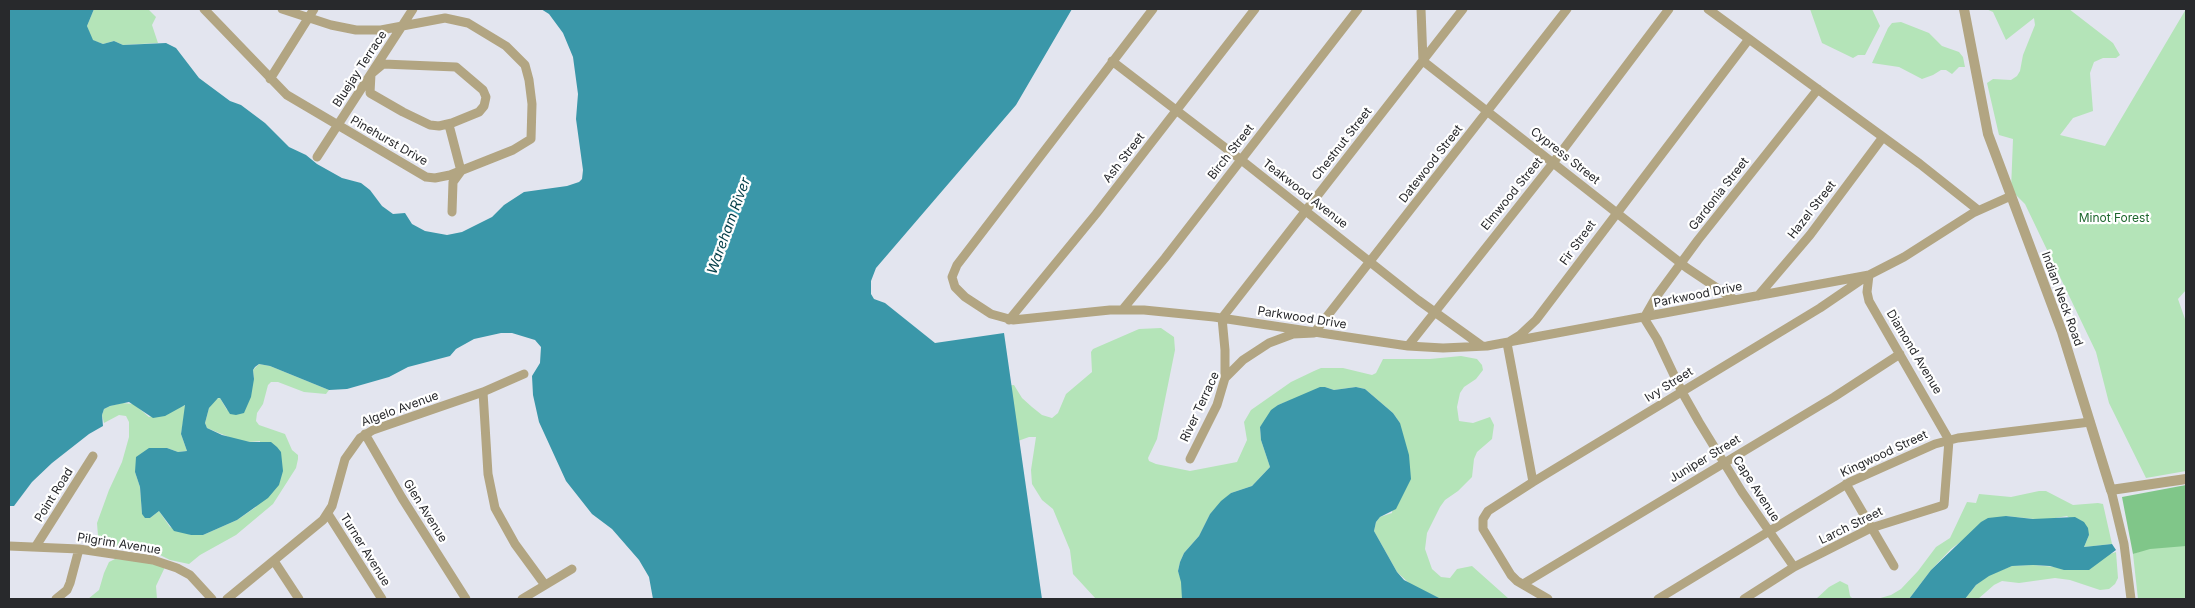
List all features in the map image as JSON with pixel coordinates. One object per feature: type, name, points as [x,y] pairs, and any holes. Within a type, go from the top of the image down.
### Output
[{"type":"street","name":"Pinehurst Drive","points":[[204,9],[287,95],[426,177],[440,178],[460,171],[513,150],[531,139],[532,104],[526,68],[517,56],[500,42],[460,20],[441,18],[381,30],[356,30],[308,18],[282,9]]},
{"type":"street","points":[[270,79],[314,9]]},
{"type":"street","name":"Bluejay Terrace","points":[[317,156],[413,9]]},
{"type":"street","name":"Parkwood Drive","points":[[1153,9],[963,256],[954,272],[954,284],[965,298],[991,314],[1009,320],[1122,309],[1222,318],[1408,346],[1443,348],[1482,346],[1644,318],[1869,275],[1904,257],[1978,210],[2011,196]]},
{"type":"street","name":"Ash Street","points":[[1009,320],[1177,112],[1255,9]]},
{"type":"street","name":"Birch Street","points":[[1122,309],[1165,258],[1358,9]]},
{"type":"street","points":[[1421,9],[1423,61]]},
{"type":"street","name":"Chestnut Street","points":[[1222,318],[1463,9]]},
{"type":"street","name":"Datewood Street","points":[[1314,333],[1567,9]]},
{"type":"street","name":"Elmwood Street","points":[[1408,346],[1553,163],[1669,9]]},
{"type":"street","points":[[1708,9],[1883,137],[1978,210]]},
{"type":"street","name":"Indian Neck Road","points":[[1964,9],[1986,128],[2062,332],[2111,490],[2124,544],[2131,599]]},
{"type":"street","name":"Fir Street","points":[[1507,343],[1520,335],[1536,320],[1749,39]]},
{"type":"street","name":"Teakwood Avenue","points":[[1112,61],[1306,210],[1370,262],[1482,346]]},
{"type":"street","name":"Cypress Street","points":[[1423,61],[1681,263],[1735,300]]},
{"type":"street","points":[[383,64],[442,65],[462,70],[482,90],[485,102],[479,112],[449,125],[430,125],[403,112],[370,92],[371,74],[383,64]]},
{"type":"street","name":"Gardonia Street","points":[[1644,318],[1656,297],[1681,263],[1818,89]]},
{"type":"street","points":[[449,125],[460,171],[453,182],[452,212]]},
{"type":"street","name":"Hazel Street","points":[[1758,296],[1810,235],[1883,137]]},
{"type":"street","name":"Diamond Avenue","points":[[1869,275],[1867,289],[1869,301],[1950,440]]},
{"type":"street","name":"Ivy Street","points":[[1523,584],[1511,575],[1483,529],[1484,518],[1488,511],[1869,275]]},
{"type":"street","points":[[1222,318],[1225,378]]},
{"type":"street","name":"Cape Avenue","points":[[1644,318],[1657,339],[1682,392],[1724,462],[1768,531],[1794,567]]},
{"type":"street","name":"River Terrace","points":[[1190,459],[1217,405],[1225,378],[1243,360],[1269,343],[1293,334],[1314,333]]},
{"type":"street","points":[[1507,343],[1533,482]]},
{"type":"street","name":"Juniper Street","points":[[1523,584],[1834,397],[1900,354]]},
{"type":"street","name":"Algelo Avenue","points":[[227,599],[328,514],[346,455],[356,440],[365,434],[483,392],[524,374]]},
{"type":"street","points":[[483,392],[488,469],[495,508],[508,534],[545,585]]},
{"type":"street","name":"Kingwood Street","points":[[1658,599],[1846,484],[1935,444],[1950,440],[2090,422]]},
{"type":"street","name":"Glen Avenue","points":[[365,434],[402,498],[466,599]]},
{"type":"street","name":"Larch Street","points":[[1744,599],[1794,567],[1871,528],[1944,506],[1950,440]]},
{"type":"street","name":"Point Road","points":[[36,546],[93,456]]},
{"type":"street","points":[[2111,490],[2186,479]]},
{"type":"street","points":[[1846,484],[1894,566]]},
{"type":"street","name":"Turner Avenue","points":[[328,514],[382,599]]},
{"type":"street","name":"Pilgrim Avenue","points":[[9,546],[79,549],[140,558],[177,568],[193,577],[212,599]]},
{"type":"street","points":[[56,599],[69,586],[79,549]]},
{"type":"street","points":[[274,561],[299,599]]},
{"type":"street","points":[[522,599],[572,570]]},
{"type":"street","points":[[1523,584],[1548,599]]},
{"type":"green space","points":[[94,9],[148,9],[156,17],[152,25],[158,43],[123,45],[114,41],[103,44],[92,40],[87,26]]},
{"type":"green space","points":[[1810,9],[1872,9],[1880,26],[1865,55],[1858,55],[1853,58],[1822,43]]},
{"type":"green space","name":"Minot Forest","points":[[1986,9],[2069,9],[2113,43],[2120,55],[2116,58],[2103,58],[2094,62],[2090,73],[2093,111],[2073,118],[2060,135],[2105,146],[2186,9],[2186,290],[2178,299],[2186,322],[2186,471],[2146,478],[2109,403],[2096,352],[2025,204],[2011,190],[2013,139],[1999,135],[1987,83],[1993,79],[2011,80],[2017,76],[2035,25],[2034,18],[2006,40],[1993,12]]},
{"type":"green space","points":[[1901,22],[1929,33],[1942,46],[1959,52],[1963,57],[1965,67],[1959,67],[1952,74],[1946,70],[1941,70],[1922,79],[1899,67],[1872,63],[1888,28],[1892,23]]},
{"type":"green space","points":[[1161,328],[1174,337],[1175,350],[1157,439],[1148,458],[1149,461],[1156,464],[1190,471],[1237,462],[1247,440],[1244,422],[1251,410],[1291,382],[1321,368],[1343,368],[1372,375],[1376,373],[1383,359],[1430,359],[1461,356],[1477,359],[1482,365],[1483,370],[1460,393],[1457,407],[1459,421],[1473,423],[1490,417],[1494,425],[1492,439],[1477,452],[1474,459],[1472,477],[1458,491],[1445,500],[1440,507],[1427,533],[1425,549],[1432,569],[1441,577],[1450,578],[1457,569],[1472,566],[1509,599],[1441,599],[1411,585],[1397,572],[1374,531],[1376,522],[1380,517],[1392,513],[1400,423],[1393,413],[1365,389],[1356,387],[1334,390],[1325,387],[1278,405],[1260,427],[1261,440],[1270,467],[1252,486],[1231,493],[1210,514],[1199,536],[1184,553],[1178,571],[1182,582],[1182,599],[1096,599],[1073,574],[1070,550],[1053,509],[1042,500],[1032,484],[1031,470],[1036,437],[1029,437],[1018,441],[999,386],[1014,385],[1022,398],[1032,407],[1042,415],[1052,418],[1058,413],[1066,394],[1092,372],[1091,352],[1093,349],[1139,329]]},
{"type":"green space","points":[[259,364],[270,366],[329,390],[326,394],[304,392],[278,382],[271,382],[268,385],[263,404],[257,413],[256,421],[259,425],[285,434],[292,450],[298,455],[296,468],[273,504],[236,535],[200,555],[189,564],[170,560],[152,551],[110,545],[101,540],[98,536],[97,523],[122,462],[129,437],[129,422],[126,416],[119,415],[104,423],[102,415],[104,409],[122,403],[134,404],[149,417],[186,405],[181,434],[187,451],[178,452],[167,448],[135,472],[140,487],[142,514],[150,518],[159,511],[170,527],[191,535],[203,535],[237,520],[256,507],[260,441],[236,440],[207,428],[205,423],[209,408],[215,399],[220,398],[227,410],[254,379],[253,370]]},
{"type":"green space","points":[[2186,485],[2186,546],[2150,549],[2133,554],[2122,497]]},
{"type":"green space","points":[[2046,491],[2073,505],[2103,504],[2112,544],[2084,547],[2089,535],[2067,516],[2044,520],[2006,516],[1963,540],[1951,549],[1931,570],[1909,599],[1877,599],[1891,595],[1901,589],[1918,571],[1936,547],[1950,538],[1967,502],[1976,503],[1979,494],[2011,497]]},
{"type":"green space","points":[[2186,516],[2186,599],[2138,599],[2133,554],[2146,549]]},
{"type":"green space","points":[[2116,552],[2118,578],[2109,589],[2100,590],[2070,580],[2055,578],[2019,583],[2002,581],[1994,585],[1978,599],[1965,599],[1976,585],[1989,575],[2012,566],[2033,565],[2088,570],[2107,555]]},
{"type":"green space","points":[[115,559],[139,561],[165,567],[156,586],[157,599],[88,599],[99,590],[109,562]]},
{"type":"green space","points":[[1840,581],[1848,585],[1850,596],[1853,599],[1816,599],[1829,587]]},
{"type":"water","name":"Wareham River","points":[[9,9],[94,9],[87,26],[93,40],[103,44],[114,41],[123,45],[166,43],[176,48],[199,78],[230,101],[241,105],[265,123],[289,147],[306,155],[317,164],[342,178],[361,183],[370,190],[382,206],[393,214],[405,213],[412,224],[425,231],[447,235],[462,232],[492,217],[504,205],[524,192],[567,186],[582,179],[583,170],[576,119],[578,94],[573,57],[563,33],[549,14],[541,9],[1072,9],[1016,105],[876,268],[871,281],[871,294],[874,299],[885,303],[935,343],[1004,333],[1042,599],[653,599],[649,577],[639,560],[612,529],[592,514],[566,481],[539,422],[533,395],[532,376],[540,363],[541,347],[535,340],[512,333],[501,333],[474,339],[456,349],[450,356],[408,367],[389,377],[347,389],[329,390],[270,366],[259,364],[253,370],[254,379],[251,397],[244,413],[230,414],[220,398],[218,398],[209,408],[205,423],[207,428],[222,435],[250,442],[271,442],[277,447],[281,452],[283,471],[279,485],[268,498],[237,520],[203,535],[191,535],[174,531],[159,511],[150,518],[145,518],[142,514],[140,487],[135,472],[136,457],[149,448],[167,448],[178,452],[187,451],[181,434],[185,405],[165,416],[153,418],[129,402],[104,409],[102,415],[103,426],[89,434],[52,463],[32,482],[14,506],[9,506]]},
{"type":"water","points":[[1320,387],[1334,390],[1356,387],[1365,389],[1393,413],[1400,423],[1409,455],[1411,479],[1396,509],[1380,517],[1376,522],[1374,531],[1397,572],[1404,580],[1441,599],[1182,599],[1178,571],[1180,562],[1184,553],[1199,536],[1210,514],[1231,493],[1252,486],[1270,467],[1261,440],[1260,427],[1271,410],[1278,405]]},
{"type":"water","points":[[2006,516],[2033,519],[2075,517],[2084,522],[2088,528],[2089,535],[2084,547],[2112,544],[2116,550],[2089,570],[2064,570],[2050,566],[2033,565],[2012,566],[1989,576],[1976,585],[1965,599],[1909,599],[1931,570],[1981,522],[1988,518]]}]
